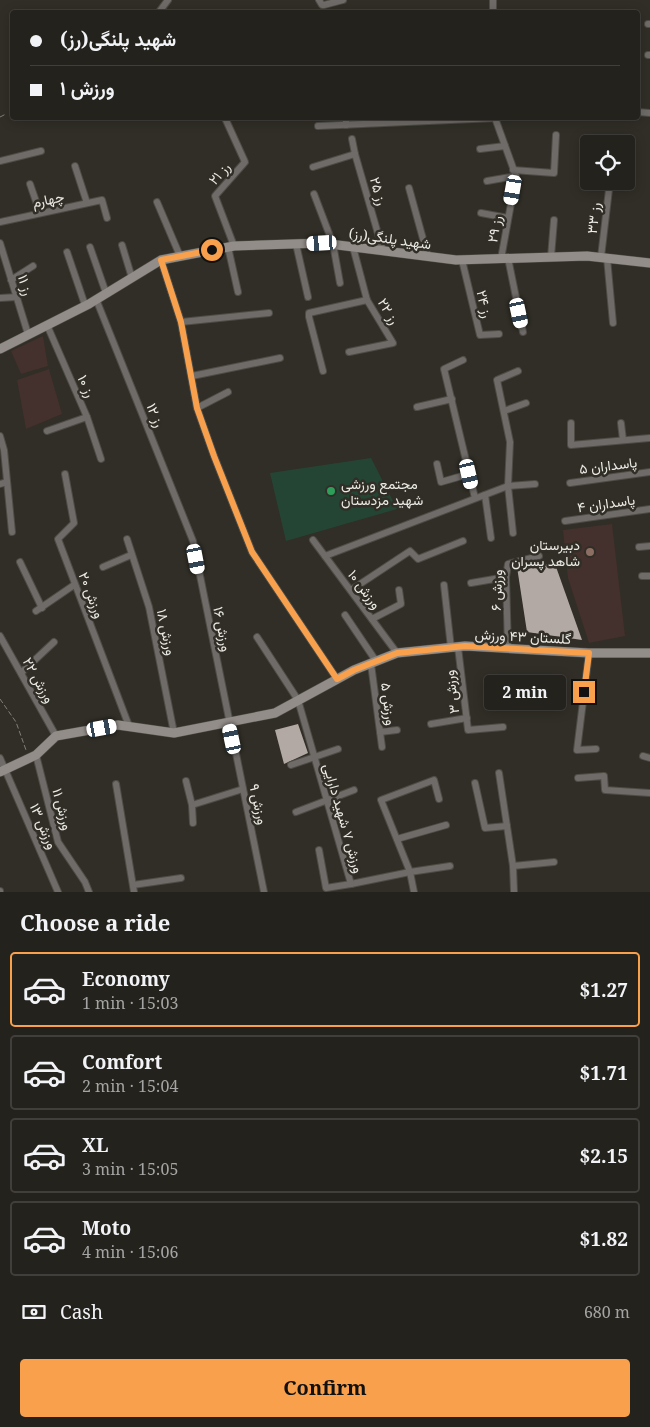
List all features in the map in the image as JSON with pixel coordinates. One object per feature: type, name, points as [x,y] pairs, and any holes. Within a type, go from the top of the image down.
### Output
[{"type":"street","points":[[319,0],[324,5],[343,0]]},
{"type":"street","name":"رز ۲۱","points":[[226,120],[245,162],[214,196],[231,247]]},
{"type":"street","points":[[346,120],[346,125]]},
{"type":"street","points":[[318,126],[400,120]]},
{"type":"street","points":[[496,120],[515,173]]},
{"type":"street","points":[[487,181],[515,173],[554,173],[556,134]]},
{"type":"street","name":"رز ۲۵","points":[[352,139],[384,251]]},
{"type":"street","points":[[480,149],[505,146]]},
{"type":"street","points":[[0,161],[41,151]]},
{"type":"street","points":[[313,167],[355,154]]},
{"type":"street","points":[[75,166],[87,203]]},
{"type":"street","name":"رز ۲۹","points":[[504,259],[515,173]]},
{"type":"street","points":[[30,184],[40,213]]},
{"type":"street","points":[[409,188],[428,257]]},
{"type":"street","name":"رز ۳۳","points":[[609,190],[604,258],[613,322]]},
{"type":"street","points":[[314,194],[333,244],[340,283]]},
{"type":"street","name":"چهارم","points":[[0,222],[102,200],[107,218]]},
{"type":"street","points":[[157,202],[180,256]]},
{"type":"street","points":[[480,213],[508,218]]},
{"type":"street","points":[[551,257],[554,220]]},
{"type":"street","name":"رز ۱۱","points":[[0,243],[28,334]]},
{"type":"street","name":"شهید پلنگی(رز)","points":[[0,349],[85,306],[161,260],[231,247],[322,243],[462,260],[587,256],[650,263]]},
{"type":"street","points":[[296,244],[308,297]]},
{"type":"street","points":[[122,245],[132,278]]},
{"type":"street","points":[[90,247],[106,293]]},
{"type":"street","points":[[231,247],[238,292]]},
{"type":"street","name":"رز ۲۲","points":[[349,352],[394,344],[367,300],[353,247]]},
{"type":"street","points":[[67,252],[85,306]]},
{"type":"street","points":[[504,259],[523,332]]},
{"type":"street","points":[[161,260],[181,322],[197,408],[252,552],[337,679]]},
{"type":"street","name":"رز ۲۴","points":[[462,260],[480,335],[499,334]]},
{"type":"street","points":[[11,280],[33,266]]},
{"type":"street","points":[[0,298],[17,297]]},
{"type":"street","name":"رز ۱۲","points":[[96,299],[193,541]]},
{"type":"street","points":[[323,371],[309,314],[367,300]]},
{"type":"street","points":[[181,322],[269,313]]},
{"type":"street","name":"رز ۱۰","points":[[46,325],[87,417],[101,459]]},
{"type":"street","points":[[192,376],[280,358]]},
{"type":"street","points":[[463,360],[444,370],[475,498]]},
{"type":"street","points":[[513,533],[508,486],[510,442],[497,380],[518,371]]},
{"type":"street","points":[[197,408],[228,392]]},
{"type":"street","points":[[417,406],[452,399]]},
{"type":"street","points":[[504,411],[526,404]]},
{"type":"street","points":[[47,430],[87,417]]},
{"type":"street","points":[[571,422],[572,445],[650,438]]},
{"type":"street","points":[[621,423],[623,440]]},
{"type":"street","points":[[0,436],[4,450],[12,532]]},
{"type":"street","points":[[437,464],[441,482],[469,474]]},
{"type":"street","name":"پاسداران ۵","points":[[570,483],[650,472]]},
{"type":"street","name":"ورزش ۲۰","points":[[65,474],[74,523],[58,539],[129,726]]},
{"type":"street","points":[[0,484],[7,482]]},
{"type":"street","points":[[325,556],[508,486],[535,484]]},
{"type":"street","points":[[485,495],[491,538]]},
{"type":"street","name":"پاسداران ۴","points":[[566,521],[650,509]]},
{"type":"street","name":"ورزش ۱۸","points":[[127,539],[149,607],[174,732]]},
{"type":"street","name":"ورزش ۱۰","points":[[313,540],[397,653]]},
{"type":"street","name":"ورزش ۱۶","points":[[193,541],[229,722]]},
{"type":"street","points":[[351,590],[410,551],[418,559],[463,541]]},
{"type":"street","points":[[639,547],[650,546]]},
{"type":"street","points":[[103,567],[131,555]]},
{"type":"street","name":"ورزش ۶","points":[[508,649],[506,578],[508,564],[539,556]]},
{"type":"street","points":[[20,562],[39,609],[74,585]]},
{"type":"street","points":[[642,576],[650,576]]},
{"type":"street","points":[[471,583],[506,578]]},
{"type":"street","name":"ورزش ۳","points":[[444,585],[468,730],[503,727]]},
{"type":"street","points":[[372,619],[401,604],[399,590]]},
{"type":"street","points":[[345,615],[374,662]]},
{"type":"street","name":"ورزش ۲۲","points":[[0,636],[56,736]]},
{"type":"street","name":"ورزش ۷ شهید دارایی","points":[[257,637],[298,700],[351,884],[450,866]]},
{"type":"street","points":[[21,673],[54,642]]},
{"type":"street","name":"گلستان ۴۳ ورزش","points":[[56,736],[118,725],[174,732],[275,713],[337,679],[397,653],[455,647],[589,653],[650,653]]},
{"type":"street","points":[[589,653],[576,750],[596,749]]},
{"type":"street","name":"ورزش ۵","points":[[374,662],[382,747]]},
{"type":"street","points":[[431,724],[467,718]]},
{"type":"street","name":"ورزش ۹","points":[[229,722],[264,892]]},
{"type":"street","points":[[380,732],[397,730]]},
{"type":"street","points":[[3,771],[32,757],[56,736]]},
{"type":"street","points":[[291,765],[338,749]]},
{"type":"street","name":"ورزش ۱۱","points":[[32,757],[58,842],[85,882],[89,892]]},
{"type":"street","name":"ورزش ۱۳","points":[[0,758],[3,771],[58,892]]},
{"type":"street","points":[[499,773],[513,866],[514,892]]},
{"type":"street","points":[[578,778],[604,776],[605,790],[650,793]]},
{"type":"street","points":[[414,892],[410,872],[381,800],[434,780],[439,799]]},
{"type":"street","points":[[186,781],[194,823]]},
{"type":"street","points":[[475,783],[485,828],[507,826]]},
{"type":"street","points":[[116,784],[134,888],[181,878]]},
{"type":"street","points":[[192,805],[243,789]]},
{"type":"street","points":[[296,812],[354,790]]},
{"type":"street","points":[[397,839],[446,825]]},
{"type":"street","points":[[319,850],[326,888],[351,884]]},
{"type":"street","points":[[513,866],[554,862]]},
{"type":"path","points":[[0,117],[6,114]]},
{"type":"path","points":[[0,699],[16,722],[32,757]]},
{"type":"shaded area","points":[[43,336],[48,366],[21,374],[11,351]]},
{"type":"shaded area","points":[[49,369],[62,414],[26,429],[17,380]]},
{"type":"shaded area","points":[[612,524],[625,636],[589,643],[568,578],[563,530]]},
{"type":"green space","name":"مجتمع ورزشی شهید مزدستان","points":[[371,458],[397,509],[286,541],[270,473]]},
{"type":"building","points":[[527,564],[555,564],[582,640],[527,632],[517,567]]},
{"type":"building","points":[[298,724],[308,753],[284,764],[275,730]]},
{"type":"place","name":"مجتمع ورزشی شهید مزدستان","points":[[331,491]]},
{"type":"place","name":"دبیرستان شاهد پسران","points":[[590,552]]},
{"type":"route","points":[[212,250],[161,260],[181,322],[197,408],[252,552],[337,679],[397,653],[465,646],[589,653],[584,692]]}]
